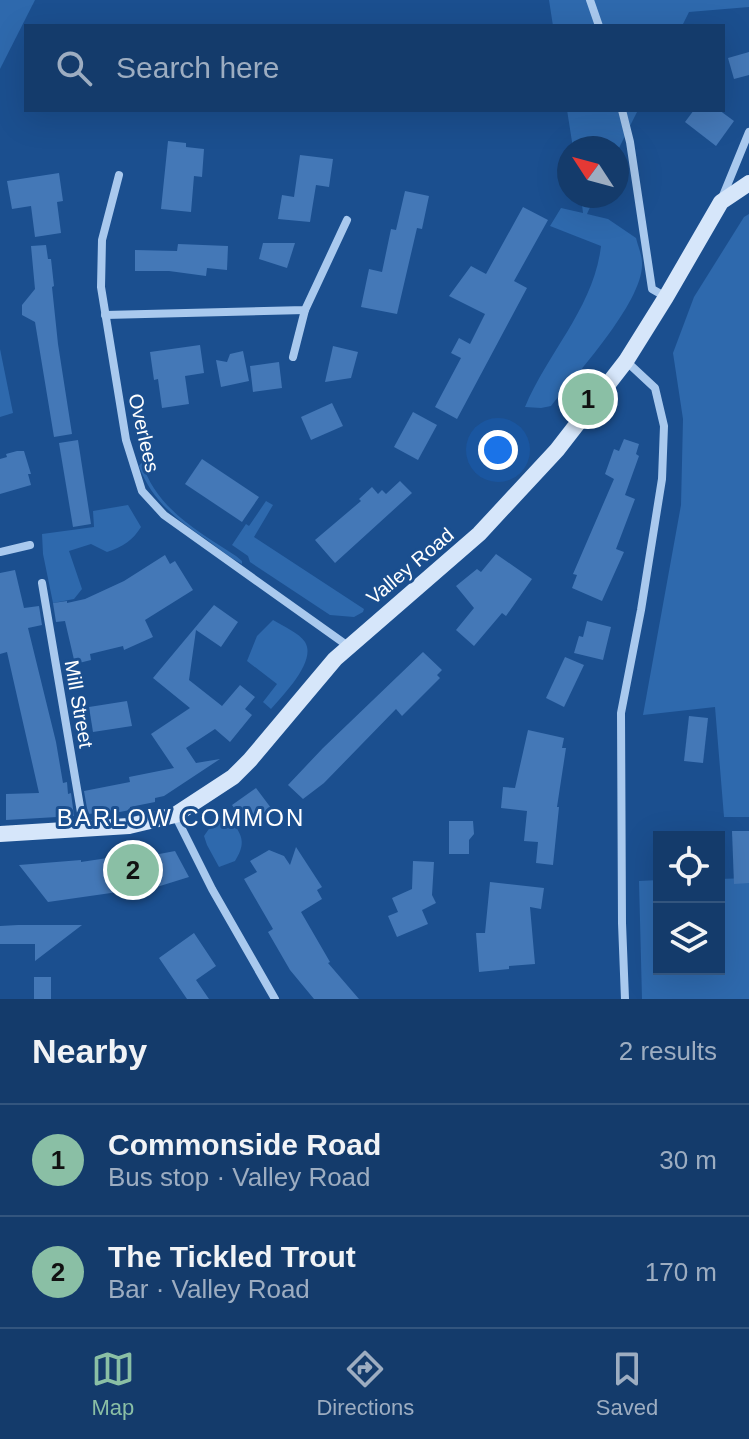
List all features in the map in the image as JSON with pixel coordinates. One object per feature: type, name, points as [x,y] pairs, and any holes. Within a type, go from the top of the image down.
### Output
[{"type":"main road","name":"Valley Road","points":[[0,834],[129,826],[175,815],[233,777],[348,646],[479,534],[566,440],[626,361],[721,202],[749,183]]},
{"type":"street","points":[[590,0],[598,24]]},
{"type":"street","points":[[622,112],[630,142],[652,289],[666,297]]},
{"type":"street","points":[[721,202],[749,132]]},
{"type":"street","name":"Overlees","points":[[119,175],[102,240],[101,287],[126,440],[142,491],[164,515],[348,646]]},
{"type":"street","points":[[293,357],[305,310],[347,220]]},
{"type":"street","points":[[105,315],[305,310]]},
{"type":"street","points":[[625,999],[621,713],[662,479],[664,426],[655,388],[626,361]]},
{"type":"street","points":[[0,552],[30,545]]},
{"type":"street","name":"Mill Street","points":[[42,583],[84,830]]},
{"type":"street","points":[[175,815],[212,889],[275,999]]},
{"type":"shaded area","points":[[0,0],[35,0],[0,69]]},
{"type":"shaded area","points":[[549,0],[749,0],[749,7],[689,12],[683,24],[553,24]]},
{"type":"shaded area","points":[[567,112],[637,112],[625,136],[571,136]]},
{"type":"shaded area","points":[[561,208],[583,213],[582,208],[590,208],[587,214],[608,219],[636,238],[642,260],[640,279],[606,338],[551,406],[525,407],[580,309],[597,268],[601,246],[550,226]]},
{"type":"shaded area","points":[[749,214],[749,817],[724,817],[715,707],[643,715],[681,505],[683,419],[673,353],[694,297],[744,217]]},
{"type":"shaded area","points":[[0,349],[13,413],[0,417]]},
{"type":"shaded area","points":[[142,462],[148,478],[168,506],[193,528],[236,556],[242,564],[185,524],[166,508],[144,478],[139,466]]},
{"type":"shaded area","points":[[266,501],[273,505],[254,537],[364,609],[363,612],[354,617],[330,615],[250,562],[248,556],[232,545]]},
{"type":"shaded area","points":[[128,505],[141,527],[138,532],[118,548],[107,552],[91,544],[69,551],[82,589],[74,599],[53,603],[42,534],[94,527],[93,511]]},
{"type":"shaded area","points":[[273,620],[299,636],[307,650],[303,668],[271,709],[263,702],[277,684],[247,661],[257,636]]},
{"type":"shaded area","points":[[227,813],[242,841],[235,861],[219,867],[204,836],[213,823]]},
{"type":"shaded area","points":[[749,878],[749,999],[642,999],[639,881],[653,880],[653,975],[725,975],[725,879]]},
{"type":"building","points":[[749,52],[749,75],[734,79],[728,58]]},
{"type":"building","points":[[692,112],[722,112],[734,121],[716,146],[685,122]]},
{"type":"building","points":[[168,141],[204,149],[202,177],[194,176],[191,212],[161,209]]},
{"type":"building","points":[[300,155],[333,159],[329,187],[316,185],[310,222],[278,219],[282,195],[294,197]]},
{"type":"building","points":[[59,173],[63,201],[57,202],[61,233],[35,237],[31,206],[12,209],[7,181]]},
{"type":"building","points":[[405,191],[429,196],[422,229],[417,228],[397,314],[361,307],[369,269],[382,272],[391,229],[396,230]]},
{"type":"building","points":[[523,207],[548,220],[514,281],[527,288],[457,419],[435,407],[461,358],[451,353],[459,338],[470,344],[485,314],[449,296],[471,266],[486,274]]},
{"type":"building","points":[[263,243],[295,243],[287,268],[259,259]]},
{"type":"building","points":[[178,244],[228,246],[227,270],[207,268],[206,276],[135,271],[135,250],[177,251]]},
{"type":"building","points":[[46,245],[48,259],[51,259],[58,344],[72,434],[54,437],[35,322],[22,315],[22,305],[35,289],[31,246]]},
{"type":"building","points":[[200,345],[204,373],[185,376],[189,404],[162,408],[150,352]]},
{"type":"building","points":[[333,346],[358,352],[351,378],[325,382]]},
{"type":"building","points":[[243,351],[249,381],[221,387],[216,360],[227,362],[230,354]]},
{"type":"building","points":[[279,362],[282,388],[253,392],[250,366]]},
{"type":"building","points":[[332,403],[343,426],[311,440],[301,417]]},
{"type":"building","points":[[413,412],[437,425],[418,460],[394,447]]},
{"type":"building","points":[[624,439],[639,444],[636,454],[639,456],[625,495],[635,499],[616,549],[624,552],[602,601],[572,588],[577,575],[573,574],[614,479],[605,474],[614,449],[619,451]]},
{"type":"building","points":[[78,440],[91,524],[73,527],[59,443]]},
{"type":"building","points":[[24,451],[31,485],[0,494],[0,459]]},
{"type":"building","points":[[202,459],[259,497],[242,522],[185,484]]},
{"type":"building","points":[[400,481],[412,493],[335,563],[315,540],[361,501],[359,499],[372,487],[378,494],[382,490],[386,494]]},
{"type":"building","points":[[496,554],[532,579],[506,616],[502,613],[474,646],[456,630],[474,608],[456,586],[477,569],[481,572]]},
{"type":"building","points":[[165,555],[170,564],[175,561],[193,590],[145,620],[153,637],[124,650],[123,646],[90,654],[91,660],[75,664],[65,621],[56,622],[53,603],[85,599],[124,581]]},
{"type":"building","points":[[15,570],[24,608],[39,606],[42,625],[28,628],[63,783],[67,782],[68,794],[71,793],[74,816],[6,820],[6,794],[39,793],[7,652],[0,654],[0,573]]},
{"type":"building","points":[[214,605],[238,622],[221,647],[196,630],[189,680],[222,706],[240,685],[255,697],[245,709],[252,715],[230,742],[215,729],[186,748],[196,763],[220,759],[164,796],[155,798],[155,802],[99,816],[98,813],[88,814],[84,791],[130,782],[129,777],[174,768],[151,734],[190,708],[153,678]]},
{"type":"building","points":[[587,621],[611,627],[603,660],[574,653]]},
{"type":"building","points":[[423,652],[442,670],[437,675],[440,678],[402,716],[396,709],[324,783],[303,799],[288,785]]},
{"type":"building","points":[[565,657],[584,665],[564,707],[546,698]]},
{"type":"building","points":[[127,701],[132,726],[93,732],[89,707]]},
{"type":"building","points":[[689,716],[708,718],[703,763],[684,761]]},
{"type":"building","points":[[528,730],[564,738],[562,748],[566,748],[557,807],[553,865],[536,863],[538,842],[524,841],[527,811],[501,808],[503,787],[515,788]]},
{"type":"building","points":[[256,788],[271,808],[247,825],[232,805]]},
{"type":"building","points":[[449,821],[473,821],[474,834],[469,840],[469,854],[449,854]]},
{"type":"building","points":[[732,831],[749,831],[749,883],[734,884]]},
{"type":"building","points":[[296,847],[322,887],[317,890],[322,899],[301,912],[328,963],[359,999],[314,999],[290,970],[268,932],[273,929],[244,879],[257,872],[250,861],[269,850],[284,856],[290,865]]},
{"type":"building","points":[[154,851],[154,855],[175,851],[189,877],[160,886],[48,902],[19,865],[81,862]]},
{"type":"building","points":[[413,861],[434,862],[432,895],[436,903],[422,910],[428,924],[397,937],[388,916],[398,912],[392,898],[412,889]]},
{"type":"building","points":[[490,882],[544,888],[541,909],[530,907],[535,964],[479,972],[476,933],[485,933]]},
{"type":"building","points":[[82,925],[35,961],[35,944],[0,944],[0,926]]},
{"type":"building","points":[[194,933],[216,966],[196,980],[209,999],[187,999],[159,958]]},
{"type":"building","points":[[34,977],[51,977],[51,999],[34,999]]},
{"type":"place","name":"Commonside Road","points":[[588,399]]},
{"type":"place","name":"The Tickled Trout","points":[[133,870]]},
{"type":"district","name":"BARLOW COMMON","points":[[181,817]]}]
